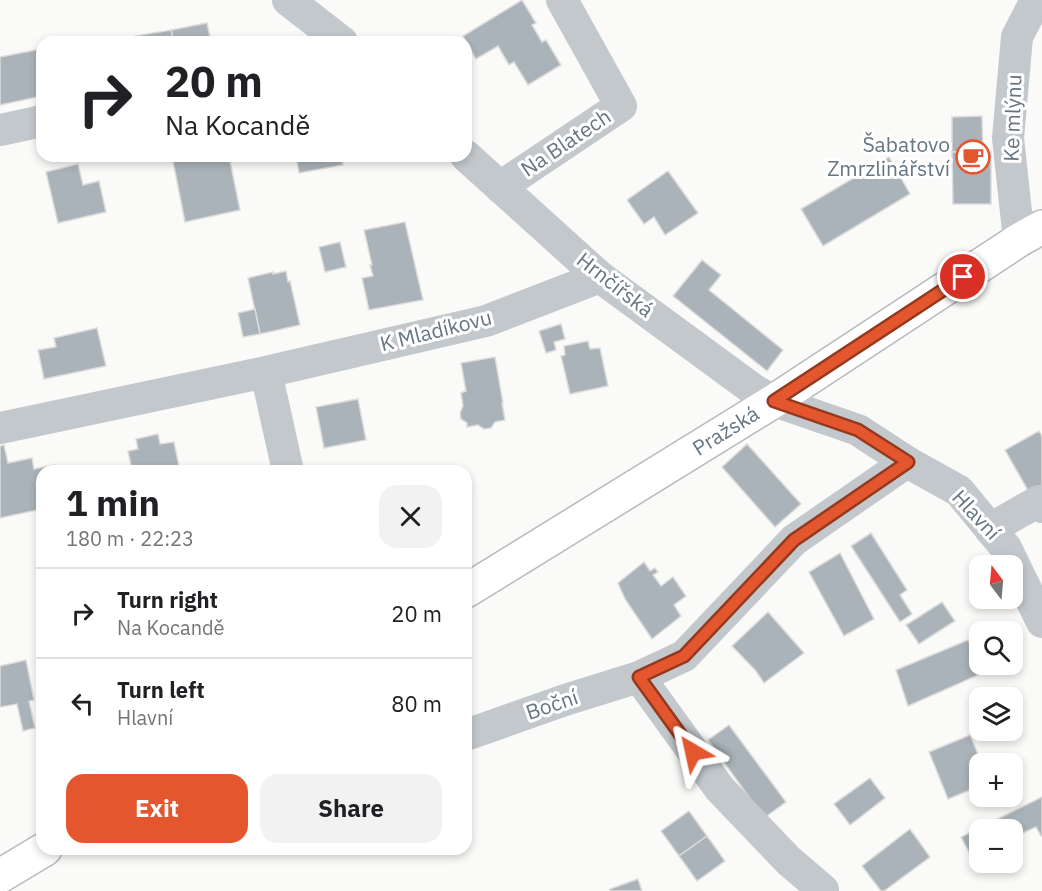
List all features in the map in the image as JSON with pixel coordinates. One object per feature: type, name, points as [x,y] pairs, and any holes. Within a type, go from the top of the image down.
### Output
[{"type":"main road","name":"Pražská","points":[[472,587],[774,401],[1031,233]]},
{"type":"main road","points":[[0,876],[36,854]]},
{"type":"street","points":[[288,0],[334,36]]},
{"type":"street","name":"Na Blatech","points":[[500,187],[621,106],[562,0]]},
{"type":"street","name":"Ke mlýnu","points":[[1031,233],[1008,138],[1017,37],[1036,0]]},
{"type":"street","points":[[0,130],[36,122]]},
{"type":"street","name":"Hrnčířská","points":[[472,161],[600,277],[754,390],[774,401]]},
{"type":"street","name":"K Mladíkovu","points":[[0,428],[266,372],[486,321],[600,277]]},
{"type":"street","points":[[266,372],[287,465]]},
{"type":"street","name":"Hlavní","points":[[774,401],[858,430],[959,491],[1006,548],[1039,606]]},
{"type":"street","name":"Boční","points":[[472,733],[639,677],[684,656],[794,540],[908,462]]},
{"type":"street","points":[[990,529],[1039,501],[1042,507]]},
{"type":"street","points":[[639,677],[720,789],[789,861],[824,890]]},
{"type":"building","points":[[522,0],[536,23],[532,25],[542,42],[546,40],[561,65],[528,85],[514,62],[509,65],[498,46],[476,59],[472,52],[472,36],[463,36]]},
{"type":"building","points":[[207,23],[210,36],[172,36],[171,30]]},
{"type":"building","points":[[171,30],[172,36],[135,36]]},
{"type":"building","points":[[36,50],[36,97],[0,105],[0,57]]},
{"type":"building","points":[[982,116],[983,152],[952,152],[952,117]]},
{"type":"building","points":[[952,152],[991,152],[991,204],[953,204]]},
{"type":"building","points":[[889,157],[910,194],[823,246],[801,209]]},
{"type":"building","points":[[173,162],[230,162],[240,210],[185,222]]},
{"type":"building","points":[[297,162],[342,162],[343,165],[299,173]]},
{"type":"building","points":[[78,164],[83,185],[99,181],[106,212],[58,223],[46,172]]},
{"type":"building","points":[[668,171],[698,213],[665,235],[654,217],[644,224],[627,200]]},
{"type":"building","points":[[405,222],[423,300],[369,310],[362,278],[373,276],[364,230]]},
{"type":"building","points":[[340,242],[346,267],[325,272],[319,247]]},
{"type":"building","points":[[702,260],[721,275],[709,290],[783,350],[767,371],[673,296]]},
{"type":"building","points":[[286,271],[300,325],[260,334],[248,278]]},
{"type":"building","points":[[255,309],[260,334],[243,337],[238,313]]},
{"type":"building","points":[[561,324],[565,339],[554,342],[556,350],[546,353],[539,331]]},
{"type":"building","points":[[97,328],[106,366],[44,379],[38,350],[56,347],[54,338]]},
{"type":"building","points":[[588,341],[590,349],[600,348],[608,386],[570,394],[561,356],[565,355],[564,346]]},
{"type":"building","points":[[495,357],[505,420],[495,422],[491,428],[484,429],[478,425],[467,427],[460,413],[463,406],[461,393],[466,391],[461,363]]},
{"type":"building","points":[[358,399],[366,440],[324,448],[316,407]]},
{"type":"building","points":[[1039,431],[1042,436],[1042,488],[1030,494],[1005,450]]},
{"type":"building","points":[[158,434],[160,444],[174,442],[179,465],[131,465],[128,451],[138,449],[136,439]]},
{"type":"building","points":[[747,444],[801,504],[775,527],[722,467]]},
{"type":"building","points":[[4,445],[8,463],[32,458],[34,469],[36,469],[36,510],[0,518],[0,446]]},
{"type":"building","points":[[871,533],[907,590],[900,595],[912,614],[900,622],[851,546]]},
{"type":"building","points":[[840,553],[874,619],[844,636],[809,572]]},
{"type":"building","points":[[644,562],[650,571],[655,568],[658,572],[653,575],[661,586],[673,577],[686,596],[674,605],[681,616],[652,639],[625,599],[618,583]]},
{"type":"building","points":[[942,602],[955,621],[919,644],[906,625]]},
{"type":"building","points":[[768,612],[804,653],[764,683],[732,646]]},
{"type":"building","points":[[968,640],[969,675],[978,675],[908,706],[896,670]]},
{"type":"building","points":[[26,660],[34,700],[29,701],[35,728],[23,731],[17,704],[0,707],[0,666]]},
{"type":"building","points":[[729,725],[786,802],[764,818],[708,740]]},
{"type":"building","points":[[969,735],[969,741],[972,741],[977,753],[969,753],[969,790],[948,799],[929,752]]},
{"type":"building","points":[[870,778],[885,798],[850,825],[834,804]]},
{"type":"building","points":[[1042,797],[1042,836],[1036,827],[1023,833],[1023,819],[997,819]]},
{"type":"building","points":[[689,811],[707,836],[679,856],[661,831]]},
{"type":"building","points":[[910,829],[930,857],[881,891],[862,866]]},
{"type":"building","points":[[969,833],[969,852],[961,837]]},
{"type":"building","points":[[707,836],[725,861],[697,881],[679,856]]},
{"type":"building","points":[[638,879],[642,891],[610,891],[610,889]]},
{"type":"place","name":"Šabatovo Zmrzlinářství","points":[[973,157]]},
{"type":"route","points":[[693,752],[639,677],[684,656],[794,540],[908,462],[858,430],[774,401],[963,277]]}]
